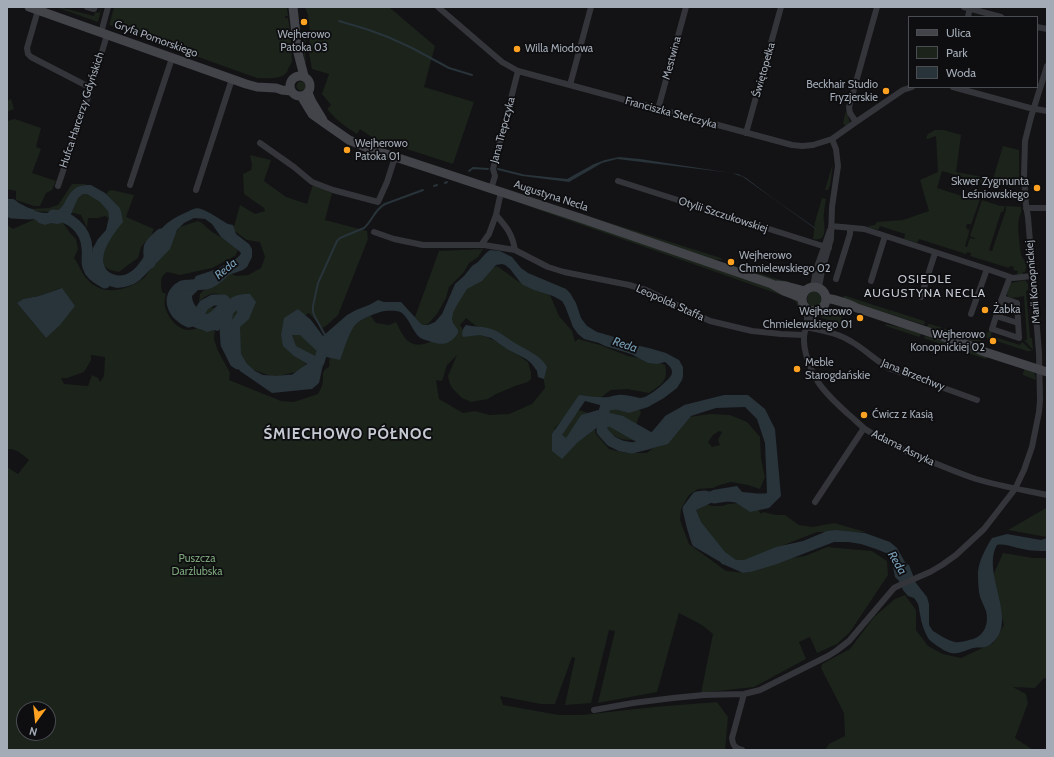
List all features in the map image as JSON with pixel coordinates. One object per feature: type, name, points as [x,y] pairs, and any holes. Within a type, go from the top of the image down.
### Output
[{"type":"main road","points":[[293,7],[300,76]]},
{"type":"main road","name":"Gryfa Pomorskiego","points":[[34,8],[49,11],[104,34],[257,87],[276,88],[282,90],[290,87]]},
{"type":"main road","points":[[300,76],[307,78],[311,85],[310,89],[304,94],[297,96],[293,94],[290,87],[292,79],[300,76]]},
{"type":"main road","name":"Augustyna Necla","points":[[304,94],[312,102],[326,124],[350,140],[368,148],[583,219],[772,284],[784,291],[810,291]]},
{"type":"main road","points":[[823,290],[826,301],[822,308],[811,310],[804,306],[810,291],[823,290]]},
{"type":"main road","points":[[826,301],[857,308],[971,346],[982,346],[1043,368]]},
{"type":"street","points":[[87,7],[94,9],[95,7]]},
{"type":"street","name":"Hufca Harcerzy Gdyńskich","points":[[58,186],[91,88],[104,34],[108,7]]},
{"type":"street","points":[[570,86],[591,7]]},
{"type":"street","name":"Mestwina","points":[[658,109],[686,7]]},
{"type":"street","name":"Świętopełka","points":[[746,133],[781,7]]},
{"type":"street","points":[[856,122],[850,113],[849,107],[877,7]]},
{"type":"street","points":[[34,8],[27,48],[28,54],[31,57],[91,88]]},
{"type":"street","name":"Franciszka Stefczyka","points":[[440,8],[502,62],[518,71],[792,145],[813,145],[832,139],[903,90],[909,88]]},
{"type":"street","points":[[968,8],[997,16]]},
{"type":"street","points":[[130,185],[172,58]]},
{"type":"street","name":"Marii Konopnickiej","points":[[744,694],[760,690],[836,651],[855,635],[894,588],[900,584],[930,572],[956,555],[984,529],[1015,489],[1029,459],[1035,435],[1039,412],[1043,368],[1032,276],[1026,208],[1024,149],[1026,135],[1047,66]]},
{"type":"street","name":"Jana Trepczyka","points":[[491,188],[495,176],[493,169],[518,71]]},
{"type":"street","points":[[196,190],[232,79]]},
{"type":"street","points":[[957,88],[1034,109],[1047,111]]},
{"type":"street","points":[[810,291],[822,271],[826,247],[831,239],[833,194],[838,166],[835,144],[832,139]]},
{"type":"street","points":[[260,143],[294,167],[312,182],[333,190],[378,202],[387,182],[395,157]]},
{"type":"street","name":"Otylii Szczukowskiej","points":[[618,181],[826,247]]},
{"type":"street","points":[[481,245],[489,234],[496,215],[501,192]]},
{"type":"street","points":[[1026,208],[1047,208]]},
{"type":"street","points":[[496,215],[507,228],[513,239],[515,250]]},
{"type":"street","points":[[831,226],[850,229],[864,229],[1010,277],[1017,278],[1032,276]]},
{"type":"street","points":[[836,279],[850,234],[850,229]]},
{"type":"street","name":"Leopolda Staffa","points":[[374,232],[394,239],[423,245],[481,245],[515,250],[548,267],[564,272],[629,285],[646,290],[695,314],[716,322],[752,331],[804,335]]},
{"type":"street","points":[[871,281],[885,236]]},
{"type":"street","points":[[921,297],[935,253]]},
{"type":"street","points":[[972,314],[986,269]]},
{"type":"street","points":[[1002,298],[1017,303],[1019,338],[992,329],[1002,298],[1010,277]]},
{"type":"street","name":"Adama Asnyka","points":[[811,310],[804,335],[805,348],[814,374],[823,389],[835,403],[864,428],[888,442],[938,465],[1015,489],[1047,495]]},
{"type":"street","points":[[996,316],[1018,323]]},
{"type":"street","name":"Jana Brzechwy","points":[[807,327],[840,336],[851,341],[891,369],[977,400]]},
{"type":"street","points":[[815,502],[864,428]]},
{"type":"street","points":[[594,710],[673,698],[704,695],[744,694],[732,738],[732,743],[734,746],[742,750]]},
{"type":"green space","points":[[56,7],[94,16],[95,12],[99,13],[102,7],[98,22]]},
{"type":"green space","points":[[114,7],[287,7],[288,16],[285,16],[285,18],[288,18],[291,36],[292,62],[287,72],[280,77],[257,78],[109,25]]},
{"type":"green space","points":[[305,7],[389,7],[435,46],[424,87],[474,102],[453,164],[373,138],[360,129],[357,134],[331,114],[328,108],[331,105],[322,94],[329,74],[312,69],[309,53],[310,33],[308,15]]},
{"type":"green space","points":[[306,32],[306,62],[305,62],[303,33]]},
{"type":"green space","points":[[301,81],[306,86],[301,91],[296,86]]},
{"type":"green space","points":[[11,99],[14,109],[7,112],[7,101]]},
{"type":"green space","points":[[846,110],[850,122],[846,127],[843,123]]},
{"type":"green space","points":[[15,119],[41,128],[36,147],[41,149],[32,173],[56,181],[52,190],[46,193],[40,206],[34,206],[16,200],[16,191],[7,189],[7,121]]},
{"type":"green space","points":[[935,130],[944,130],[961,135],[956,172],[993,179],[1003,146],[1019,150],[1019,183],[1008,183],[995,180],[993,186],[942,171],[937,188],[971,199],[972,197],[980,199],[971,225],[967,224],[966,227],[968,230],[970,229],[965,246],[967,247],[970,238],[975,239],[970,236],[982,200],[1000,206],[1005,206],[1003,212],[1001,212],[989,250],[992,251],[1006,206],[1021,207],[1018,222],[1021,254],[1026,266],[1023,275],[1017,275],[1018,271],[1013,270],[1014,267],[1010,266],[1009,268],[970,256],[971,253],[967,252],[966,254],[919,239],[917,243],[904,239],[905,234],[880,226],[878,230],[868,227],[875,225],[877,222],[903,220],[929,211],[920,180],[938,172],[936,136],[926,138],[928,134]]},
{"type":"green space","points":[[250,155],[271,160],[264,181],[286,197],[307,204],[313,184],[332,193],[325,220],[367,231],[368,239],[338,315],[322,328],[309,313],[302,317],[318,344],[315,360],[308,361],[300,371],[274,377],[248,368],[239,360],[230,346],[228,342],[228,325],[233,303],[220,294],[208,295],[199,302],[200,294],[204,290],[229,273],[236,276],[248,275],[261,268],[265,257],[260,242],[247,240],[233,230],[240,205],[255,214],[265,211],[264,208],[244,194],[243,174],[251,170],[252,165]]},
{"type":"green space","points":[[833,163],[830,185],[828,190],[825,190]]},
{"type":"green space","points":[[72,184],[85,184],[106,195],[108,191],[112,190],[134,195],[126,217],[154,229],[151,236],[141,247],[138,258],[119,272],[110,270],[102,265],[100,257],[115,222],[105,216],[88,218],[87,228],[81,215],[74,213],[32,211],[17,208],[7,198],[31,209],[49,208],[58,205]]},
{"type":"green space","points":[[822,198],[826,199],[824,213],[824,235],[820,239],[813,239],[815,222]]},
{"type":"green space","points":[[525,205],[540,208],[766,286],[783,293],[784,296]]},
{"type":"green space","points":[[585,215],[721,258],[722,260],[712,259]]},
{"type":"green space","name":"Puszcza Darżlubska","points":[[37,218],[61,220],[76,239],[78,249],[74,258],[85,277],[93,285],[107,290],[115,290],[130,286],[144,278],[180,227],[198,221],[200,222],[230,242],[238,251],[235,256],[212,268],[180,275],[167,272],[164,274],[161,280],[161,286],[162,292],[166,294],[166,311],[177,325],[181,328],[191,330],[203,324],[206,309],[210,307],[217,309],[214,339],[218,351],[230,373],[229,380],[281,401],[294,402],[318,394],[322,384],[323,372],[329,367],[330,347],[337,336],[370,315],[376,323],[389,325],[396,322],[408,341],[412,343],[423,344],[430,342],[459,296],[488,269],[497,266],[519,282],[550,295],[559,316],[572,331],[575,342],[578,339],[600,345],[628,356],[656,361],[665,365],[665,379],[660,385],[649,393],[627,389],[611,390],[600,398],[581,398],[554,429],[559,431],[579,410],[591,414],[596,434],[609,449],[626,453],[647,453],[689,417],[710,414],[730,415],[747,422],[760,437],[761,459],[765,477],[760,489],[731,482],[713,488],[698,489],[689,495],[681,509],[680,520],[689,544],[726,571],[747,573],[790,558],[805,556],[827,547],[872,551],[887,561],[888,575],[850,632],[837,644],[817,653],[810,637],[799,642],[806,659],[754,687],[701,693],[713,634],[702,625],[679,613],[657,692],[598,703],[615,631],[609,630],[591,703],[565,705],[575,658],[572,657],[555,704],[541,704],[500,696],[503,705],[559,715],[582,715],[717,702],[728,717],[725,750],[7,750],[7,467],[18,474],[29,460],[16,450],[7,449],[7,225],[13,229]],"holes":[[[61,288],[46,338],[17,303],[23,299],[39,296]],[[466,318],[476,326],[501,336],[542,369],[545,388],[532,404],[509,414],[489,415],[475,411],[463,413],[439,399],[436,380],[442,381],[447,365],[457,355],[448,376],[450,384],[462,398],[471,402],[488,399],[496,394],[528,382],[531,379],[531,372],[528,362],[504,345],[482,335],[464,331],[460,325]],[[91,355],[105,357],[104,376],[100,382],[98,378],[92,375],[88,386],[64,384],[61,378],[67,378],[84,372],[91,360]],[[719,431],[722,432],[718,440],[720,445],[712,447],[708,442],[713,435]]]},
{"type":"green space","points":[[483,249],[478,257],[469,263],[464,272],[449,287],[446,298],[437,314],[428,324],[420,326],[415,317],[439,251]]},
{"type":"green space","points":[[739,266],[773,278],[790,282],[791,285],[760,276]]},
{"type":"green space","points":[[1025,280],[1028,284],[1028,290],[1026,291],[1030,338],[1032,338],[1033,350],[1024,340],[1027,340],[1024,296],[1012,298],[1008,297],[1007,294],[1010,283]]},
{"type":"green space","points":[[815,291],[821,293],[823,299],[821,305],[815,307],[809,305],[807,299],[809,293]]},
{"type":"green space","points":[[844,296],[889,310],[889,312],[890,310],[924,321],[924,325],[843,299]]},
{"type":"green space","points":[[791,299],[799,301],[804,311],[804,317],[802,316],[796,302]]},
{"type":"green space","points":[[843,312],[840,324],[820,317],[829,313]]},
{"type":"green space","points":[[885,324],[921,334],[919,337],[886,326]]},
{"type":"green space","points":[[928,324],[983,341],[970,341],[927,327]]},
{"type":"green space","points":[[989,330],[992,331],[991,336],[1020,345],[1022,342],[1032,351],[1027,351],[981,336],[983,332],[988,333]]},
{"type":"green space","points":[[925,336],[984,354],[987,357],[986,359],[926,339],[924,338]]},
{"type":"green space","points":[[1025,368],[1033,371],[1036,380],[1023,375]]},
{"type":"green space","points":[[612,403],[637,404],[641,413],[633,440],[617,438],[608,430],[606,418]]},
{"type":"green space","points":[[705,503],[711,506],[722,506],[740,503],[757,508],[761,514],[763,512],[776,515],[785,515],[799,525],[812,527],[834,523],[866,532],[817,532],[746,560],[731,562],[724,558],[695,513],[697,506]]},
{"type":"green space","points":[[1046,508],[1047,537],[1008,530]]},
{"type":"green space","points":[[1003,553],[1033,558],[1047,558],[1047,679],[1044,678],[1035,688],[1013,687],[1026,694],[1028,703],[1015,738],[1033,750],[825,750],[829,744],[845,736],[844,713],[821,668],[822,664],[850,649],[874,617],[895,599],[905,595],[916,610],[916,630],[928,646],[943,654],[961,658],[993,643],[1004,625],[992,578]]},
{"type":"water","points":[[619,157],[729,173],[617,159],[602,163],[569,182],[522,176],[519,174],[567,179],[594,164]]},
{"type":"water","points":[[732,173],[746,178],[817,230],[743,177]]},
{"type":"water","points":[[91,185],[105,193],[121,211],[123,222],[110,239],[104,253],[103,260],[105,267],[114,275],[124,275],[130,273],[144,257],[158,233],[164,226],[174,218],[192,210],[198,208],[201,209],[228,224],[233,225],[236,234],[249,244],[252,249],[252,257],[247,267],[243,270],[203,285],[192,296],[192,299],[196,307],[207,314],[219,304],[235,296],[250,294],[256,302],[249,319],[240,327],[241,354],[247,364],[255,371],[263,375],[278,376],[295,380],[311,373],[313,367],[294,356],[283,346],[281,335],[284,318],[298,309],[311,320],[323,336],[347,315],[378,300],[384,302],[401,302],[422,325],[428,325],[435,322],[442,314],[455,284],[486,253],[490,250],[500,251],[512,257],[521,268],[528,273],[566,289],[576,303],[581,318],[587,326],[597,332],[635,345],[666,353],[679,360],[683,367],[682,380],[677,388],[664,398],[648,407],[629,413],[585,401],[562,435],[566,438],[581,415],[598,410],[623,416],[651,432],[665,425],[684,405],[724,395],[748,395],[765,409],[775,429],[781,496],[769,508],[750,512],[726,496],[696,510],[701,522],[725,552],[736,560],[744,560],[776,547],[803,541],[827,531],[836,530],[865,533],[890,542],[897,548],[906,564],[909,565],[916,583],[927,597],[929,604],[929,625],[933,631],[946,639],[962,642],[981,635],[985,628],[987,615],[979,594],[978,572],[981,559],[992,538],[1007,534],[1041,540],[1047,538],[1047,551],[997,545],[993,557],[993,570],[1002,612],[1002,625],[998,637],[986,647],[972,648],[958,653],[948,652],[928,638],[922,623],[918,604],[914,598],[908,596],[903,590],[899,581],[895,577],[889,555],[886,553],[861,544],[834,542],[777,564],[743,573],[722,564],[703,543],[686,518],[689,502],[713,490],[737,486],[750,501],[767,493],[765,443],[757,419],[745,407],[716,408],[691,416],[668,444],[649,449],[610,427],[599,426],[578,442],[562,459],[552,451],[552,434],[579,395],[609,397],[624,395],[640,398],[651,393],[664,383],[670,377],[672,371],[665,362],[657,364],[648,363],[631,354],[584,339],[573,327],[562,301],[553,296],[523,285],[505,265],[496,265],[482,281],[467,289],[453,313],[453,323],[458,330],[458,333],[449,342],[438,344],[420,338],[402,313],[393,311],[376,313],[358,322],[349,336],[340,360],[322,356],[300,335],[292,335],[296,346],[319,358],[323,365],[319,383],[312,389],[272,393],[240,371],[230,355],[229,324],[237,313],[237,310],[226,320],[218,331],[214,330],[207,332],[190,325],[182,316],[176,304],[178,295],[191,284],[196,276],[217,269],[237,258],[241,253],[221,237],[212,224],[205,219],[194,218],[184,223],[177,230],[170,249],[140,280],[134,284],[117,288],[105,285],[98,281],[93,276],[90,266],[93,248],[98,239],[106,230],[109,217],[108,211],[100,202],[87,194],[83,194],[78,198],[71,214],[64,222],[58,224],[51,223],[45,225],[36,220],[7,211],[7,199],[13,199],[35,211],[52,213],[61,208],[68,196],[76,188]]},
{"type":"water","points":[[62,288],[75,306],[60,325],[46,338],[17,303],[23,299],[39,296]]},
{"type":"water","points":[[466,325],[492,329],[533,353],[541,359],[547,367],[544,379],[538,377],[537,371],[526,359],[507,349],[491,338],[480,335],[463,337],[462,334]]},
{"type":"waterway","points":[[339,21],[388,37],[449,68],[472,75]]},
{"type":"waterway","points":[[469,171],[473,168],[488,169]]},
{"type":"waterway","points":[[498,169],[522,175]]},
{"type":"waterway","points":[[325,335],[315,317],[313,306],[318,283],[337,241],[340,238],[364,228],[381,206],[423,190]]},
{"type":"waterway","name":"Reda","points":[[7,208],[12,213],[30,214]]},
{"type":"waterway","name":"Reda","points":[[53,215],[66,218],[81,230],[86,241],[87,265],[89,270],[95,277],[105,283]]},
{"type":"waterway","name":"Reda","points":[[150,263],[150,246],[161,234]]},
{"type":"waterway","name":"Reda","points":[[224,272],[206,284],[182,286],[176,290],[172,300],[175,311],[183,319],[189,322],[196,318],[204,305],[213,300],[224,300],[229,306],[225,327],[226,344],[235,362],[238,364]]},
{"type":"waterway","name":"Reda","points":[[279,381],[294,380],[319,362],[325,342]]},
{"type":"waterway","name":"Reda","points":[[617,404],[606,405],[602,418],[602,431],[611,441],[621,446],[632,448],[648,444],[669,420],[685,411]]},
{"type":"waterway","name":"Reda","points":[[721,556],[697,542],[688,509],[697,497],[705,496],[714,498],[727,496],[768,499]]},
{"type":"place","name":"Wejherowo Patoka 03","points":[[304,22]]},
{"type":"place","name":"Willa Miodowa","points":[[517,49]]},
{"type":"place","name":"Beckhair Studio Fryzjerskie","points":[[886,91]]},
{"type":"place","name":"Wejherowo Patoka 01","points":[[347,150]]},
{"type":"place","name":"Skwer Zygmunta Leśniowskiego","points":[[1037,188]]},
{"type":"place","name":"Wejherowo Chmielewskiego 02","points":[[731,262]]},
{"type":"place","name":"Żabka","points":[[985,310]]},
{"type":"place","name":"Wejherowo Chmielewskiego 01","points":[[860,318]]},
{"type":"place","name":"Wejherowo Konopnickiej 02","points":[[993,341]]},
{"type":"place","name":"Meble Starogdańskie","points":[[797,369]]},
{"type":"place","name":"Ćwicz z Kasią","points":[[864,415]]},
{"type":"district","name":"OSIEDLE AUGUSTYNA NECLA","points":[[925,286]]},
{"type":"district","name":"ŚMIECHOWO PÓŁNOC","points":[[348,435]]}]
